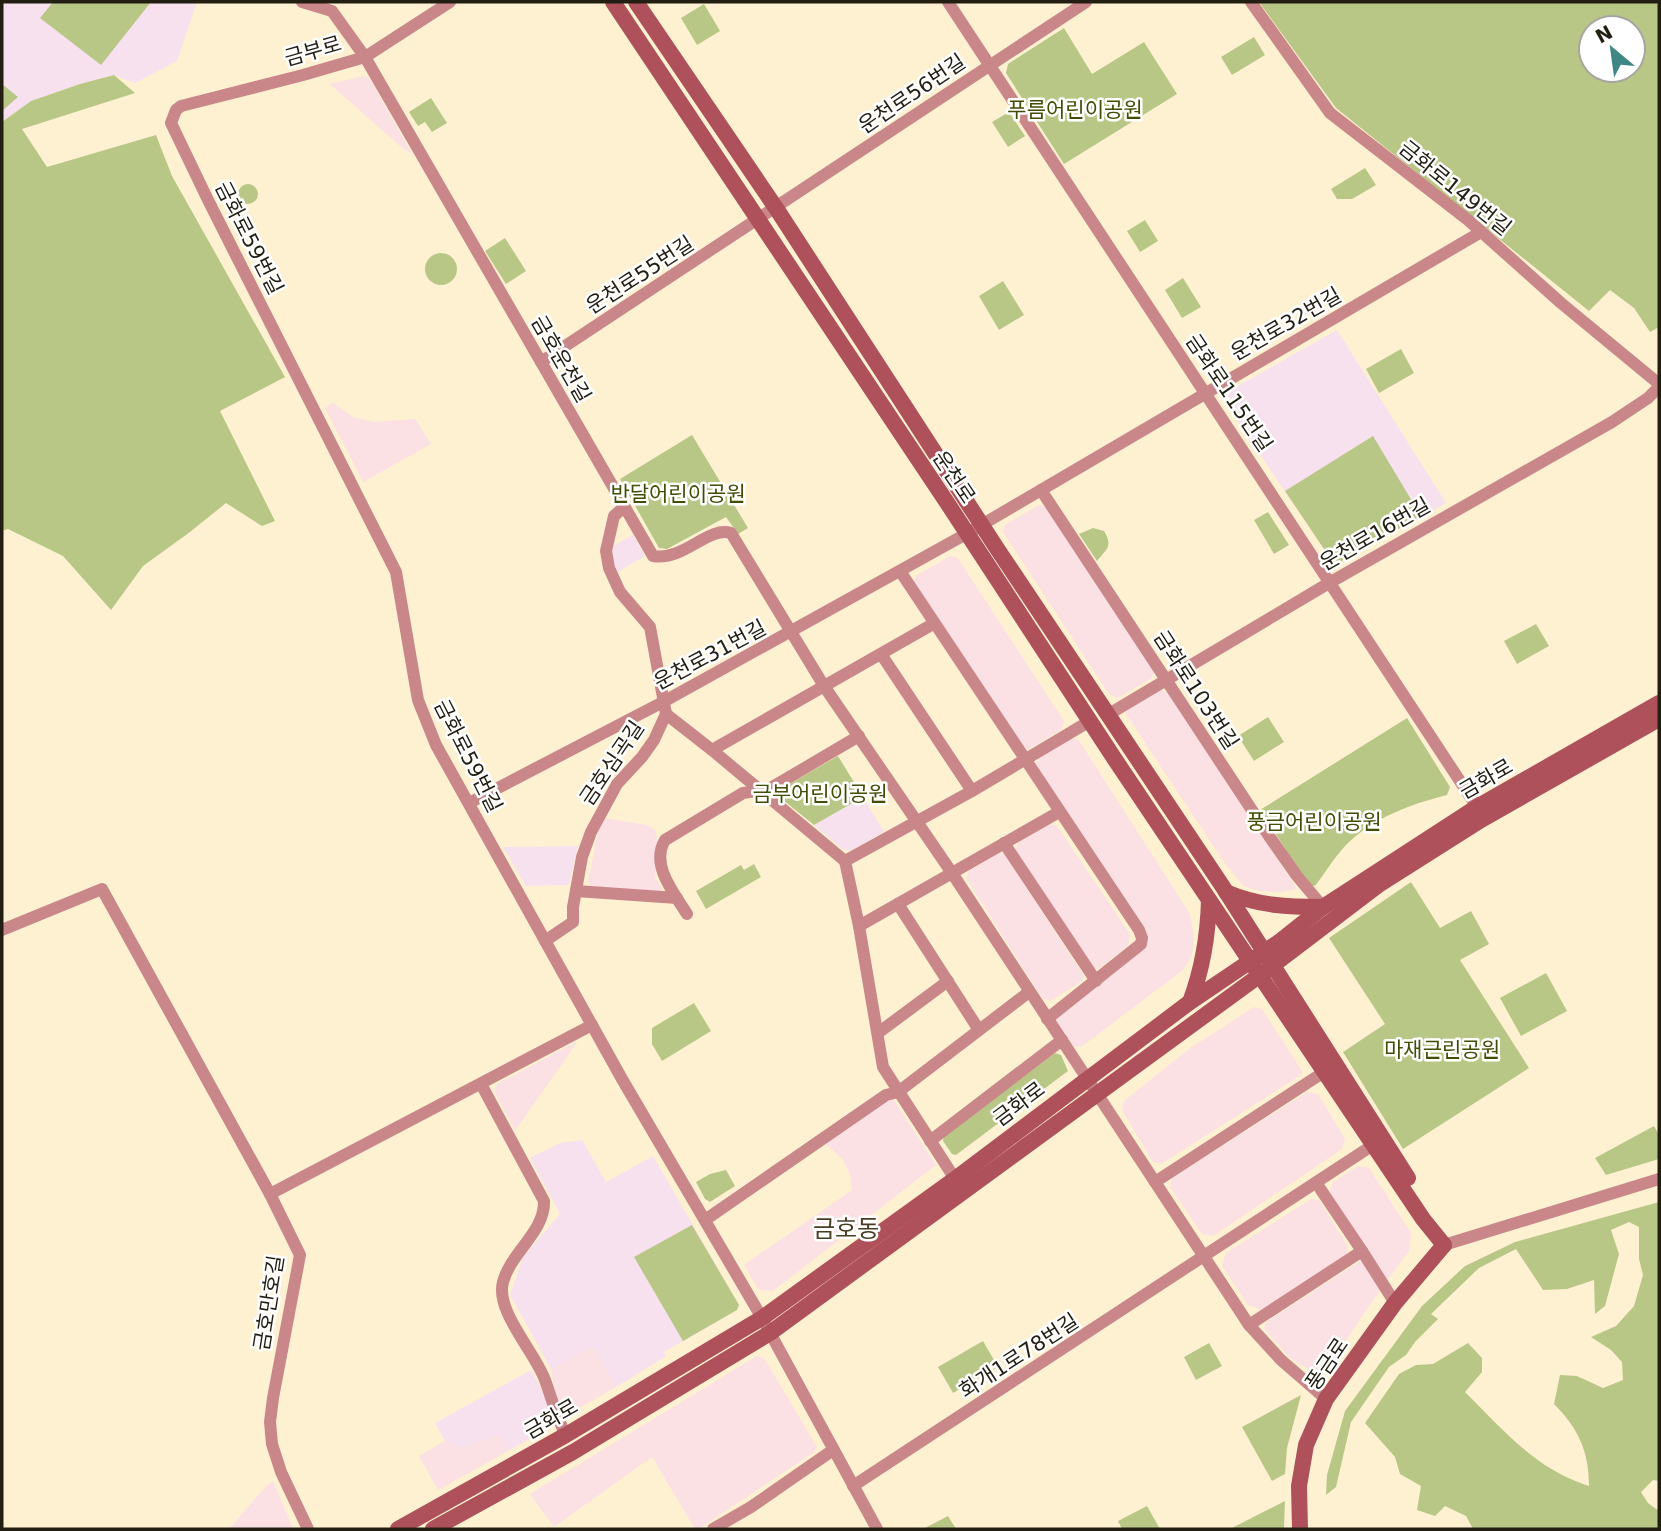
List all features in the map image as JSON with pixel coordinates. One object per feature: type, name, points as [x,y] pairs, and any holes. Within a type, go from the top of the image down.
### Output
[{"type":"main road","name":"운천로","points":[[613,2],[1249,962]]},
{"type":"main road","name":"운천로","points":[[636,2],[776,208],[1226,892],[1265,964]]},
{"type":"main road","name":"금화로","points":[[1265,964],[1323,907],[1477,807],[1659,703]]},
{"type":"main road","name":"금화로","points":[[433,1529],[573,1452],[770,1333],[1098,1094],[1265,964],[1380,884],[1482,821],[1659,719]]},
{"type":"main road","points":[[1226,892],[1242,899],[1276,907],[1323,907]]},
{"type":"main road","points":[[1190,1002],[1208,939],[1209,900]]},
{"type":"main road","name":"금화로","points":[[398,1529],[566,1435],[762,1318],[955,1179],[1190,1002],[1249,962],[1265,964]]},
{"type":"main road","points":[[1265,964],[1324,1072],[1423,1219],[1444,1245]]},
{"type":"main road","points":[[1265,964],[1431,1213],[1444,1245]]},
{"type":"main road","name":"풍금로","points":[[1300,1529],[1300,1486],[1306,1445],[1326,1399],[1395,1303],[1444,1245]]},
{"type":"street","name":"금호운천길","points":[[302,2],[336,6],[653,556],[665,558],[717,533],[731,533],[791,632]]},
{"type":"street","name":"금부로","points":[[176,110],[191,103],[365,57],[450,2]]},
{"type":"street","name":"금화로115번길","points":[[948,2],[1477,807]]},
{"type":"street","name":"운천로56번길","points":[[759,219],[1086,2]]},
{"type":"street","name":"금화로149번길","points":[[1251,2],[1331,113],[1481,232],[1659,385]]},
{"type":"street","name":"금화로59번길","points":[[176,110],[171,123],[176,134],[396,572],[418,699],[436,745],[592,1025],[762,1318],[877,1529]]},
{"type":"street","name":"운천로55번길","points":[[541,362],[759,219]]},
{"type":"street","name":"운천로32번길","points":[[966,534],[1481,232]]},
{"type":"street","name":"운천로16번길","points":[[1109,715],[1329,583],[1612,422],[1648,398],[1659,385]]},
{"type":"street","name":"금화로103번길","points":[[1041,490],[1290,866],[1323,907]]},
{"type":"street","name":"금호심곡길","points":[[545,941],[573,922],[582,857],[591,832],[617,784],[642,757],[665,708],[650,627],[620,592],[609,568],[606,551],[614,516],[624,507]]},
{"type":"street","name":"운천로31번길","points":[[469,803],[665,708],[791,632],[966,534]]},
{"type":"street","points":[[900,571],[1142,938],[1141,944],[1047,1019]]},
{"type":"street","points":[[712,750],[933,624]]},
{"type":"street","points":[[791,632],[824,686],[952,873],[1249,1325],[1281,1360],[1326,1399]]},
{"type":"street","points":[[881,654],[972,791]]},
{"type":"street","points":[[665,708],[845,862],[859,926],[883,1067],[955,1179]]},
{"type":"street","points":[[845,862],[1090,721]]},
{"type":"street","points":[[687,914],[662,870],[661,850],[665,840],[743,793],[769,789],[859,736]]},
{"type":"street","points":[[859,926],[1059,811]]},
{"type":"street","points":[[1004,843],[1096,981]]},
{"type":"street","name":"금호만호길","points":[[2,930],[102,889],[270,1194],[300,1255],[273,1398],[270,1422],[272,1444],[281,1472],[308,1529]]},
{"type":"street","points":[[576,891],[677,898]]},
{"type":"street","points":[[898,904],[979,1030]]},
{"type":"street","points":[[878,1033],[948,982]]},
{"type":"street","points":[[705,1220],[886,1095],[898,1092],[1028,992]]},
{"type":"street","points":[[270,1194],[592,1025]]},
{"type":"street","points":[[930,1141],[1062,1040]]},
{"type":"street","points":[[1155,1182],[1324,1072]]},
{"type":"street","points":[[481,1084],[544,1201],[542,1220],[514,1255],[502,1289],[505,1308],[544,1377],[557,1419],[566,1435]]},
{"type":"street","name":"화개1로78번길","points":[[853,1486],[1373,1145]]},
{"type":"street","points":[[1444,1245],[1659,1180]]},
{"type":"street","points":[[1317,1184],[1395,1303]]},
{"type":"street","points":[[1249,1325],[1362,1251]]},
{"type":"street","points":[[713,1529],[751,1507],[833,1450]]},
{"type":"shaded area","points":[[2,2],[197,2],[177,61],[135,83],[114,75],[31,101],[2,122]]},
{"type":"shaded area","points":[[363,76],[369,78],[412,154],[330,84]]},
{"type":"shaded area","points":[[1337,330],[1446,503],[1340,562],[1330,558],[1224,401],[1227,392]]},
{"type":"shaded area","points":[[333,403],[353,417],[374,422],[415,419],[431,444],[363,482],[325,408]]},
{"type":"shaded area","points":[[1039,505],[1046,506],[1154,670],[1152,678],[1118,698],[1109,694],[1003,532],[1005,525]]},
{"type":"shaded area","points":[[633,535],[645,556],[616,573],[611,556],[613,546]]},
{"type":"shaded area","points":[[950,556],[957,557],[1064,721],[1062,729],[1029,749],[1020,746],[913,584],[916,576]]},
{"type":"shaded area","points":[[1160,690],[1171,694],[1297,889],[1281,892],[1259,891],[1244,886],[1226,865],[1126,714],[1127,709]]},
{"type":"shaded area","points":[[1070,739],[1078,739],[1190,914],[1194,938],[1192,955],[1183,970],[1081,1047],[1072,1046],[1056,1022],[1058,1015],[1147,946],[1148,940],[1036,765],[1039,757]]},
{"type":"shaded area","points":[[863,797],[884,832],[850,851],[843,849],[814,825]]},
{"type":"shaded area","points":[[605,818],[646,825],[655,830],[655,878],[662,889],[659,892],[591,886],[588,881],[600,822]]},
{"type":"shaded area","points":[[1049,824],[1057,826],[1130,934],[1128,946],[1098,969],[1090,966],[1015,850],[1018,843]]},
{"type":"shaded area","points":[[578,846],[569,885],[526,886],[503,847]]},
{"type":"shaded area","points":[[999,853],[1004,854],[1084,976],[1082,981],[1050,1001],[1042,998],[966,878],[969,871]]},
{"type":"shaded area","points":[[1254,1007],[1262,1009],[1302,1071],[1301,1075],[1161,1164],[1153,1162],[1122,1110],[1124,1101],[1189,1049]]},
{"type":"shaded area","points":[[578,1041],[515,1131],[494,1090],[497,1084]]},
{"type":"shaded area","points":[[1307,1092],[1318,1094],[1345,1139],[1342,1149],[1213,1236],[1202,1234],[1170,1187],[1172,1178]]},
{"type":"shaded area","points":[[889,1098],[893,1099],[936,1165],[773,1291],[759,1290],[744,1265],[852,1190],[850,1174],[842,1159],[825,1143]]},
{"type":"shaded area","points":[[582,1140],[606,1182],[653,1156],[739,1305],[737,1310],[664,1352],[666,1356],[616,1387],[593,1346],[551,1369],[510,1295],[523,1257],[560,1214],[530,1158],[560,1143]]},
{"type":"shaded area","points":[[1358,1166],[1369,1168],[1411,1233],[1409,1251],[1386,1282],[1330,1192],[1333,1182]]},
{"type":"shaded area","points":[[1311,1199],[1319,1200],[1348,1247],[1346,1257],[1262,1310],[1248,1305],[1222,1266],[1226,1253]]},
{"type":"shaded area","points":[[1362,1260],[1380,1290],[1323,1374],[1317,1375],[1289,1357],[1264,1328],[1266,1322]]},
{"type":"shaded area","points":[[593,1346],[616,1387],[564,1417],[558,1408],[551,1369]]},
{"type":"shaded area","points":[[757,1356],[764,1358],[817,1447],[813,1453],[698,1529],[695,1529],[652,1457],[554,1527],[530,1494]]},
{"type":"shaded area","points":[[531,1370],[543,1392],[554,1425],[508,1451],[499,1435],[462,1448],[445,1441],[435,1423]]},
{"type":"shaded area","points":[[499,1434],[508,1451],[438,1490],[419,1456],[445,1441],[462,1448]]},
{"type":"shaded area","points":[[273,1481],[293,1529],[229,1529],[266,1486]]},
{"type":"green space","points":[[53,2],[151,2],[101,65],[40,18]]},
{"type":"green space","points":[[1259,2],[1659,2],[1659,327],[1650,332],[1634,308],[1610,290],[1589,311],[1336,108]]},
{"type":"green space","points":[[704,4],[720,31],[697,45],[681,18]]},
{"type":"green space","name":"푸름어린이공원","points":[[1064,28],[1092,74],[1144,42],[1177,94],[1064,164],[1006,73],[1008,64]]},
{"type":"green space","points":[[1254,37],[1265,55],[1232,75],[1221,57]]},
{"type":"green space","points":[[114,75],[135,93],[22,129],[47,167],[156,135],[172,176],[285,377],[220,411],[275,521],[262,526],[226,503],[143,566],[111,610],[63,556],[8,529],[2,531],[2,122],[31,101]]},
{"type":"green space","points":[[2,84],[18,97],[2,111]]},
{"type":"green space","points":[[431,98],[447,123],[432,132],[425,122],[418,126],[409,112]]},
{"type":"green space","points":[[1009,112],[1025,136],[1008,147],[992,122]]},
{"type":"green space","points":[[1365,168],[1376,185],[1352,199],[1337,199],[1331,189]]},
{"type":"green space","points":[[248,184],[255,187],[258,194],[255,201],[248,204],[241,201],[238,194],[241,187]]},
{"type":"green space","points":[[1145,220],[1158,241],[1140,252],[1127,231]]},
{"type":"green space","points":[[505,238],[526,271],[506,284],[485,251]]},
{"type":"green space","points":[[441,253],[452,258],[457,269],[452,280],[441,285],[430,280],[425,269],[430,258]]},
{"type":"green space","points":[[1183,278],[1201,307],[1182,318],[1165,290]]},
{"type":"green space","points":[[1003,281],[1024,315],[999,330],[979,296]]},
{"type":"green space","points":[[1401,349],[1414,373],[1379,393],[1366,369]]},
{"type":"green space","name":"반달어린이공원","points":[[692,435],[748,528],[738,534],[726,517],[667,549],[659,548],[620,479]]},
{"type":"green space","points":[[1373,436],[1421,516],[1340,562],[1330,558],[1285,491]]},
{"type":"green space","points":[[1268,512],[1289,545],[1274,554],[1254,520]]},
{"type":"green space","points":[[1093,528],[1104,531],[1108,540],[1106,550],[1097,561],[1079,534]]},
{"type":"green space","points":[[1536,624],[1549,646],[1517,664],[1504,641]]},
{"type":"green space","points":[[1268,717],[1284,742],[1254,761],[1238,736]]},
{"type":"green space","name":"풍금어린이공원","points":[[1407,718],[1450,787],[1447,795],[1406,808],[1367,827],[1345,846],[1315,886],[1309,885],[1260,810]]},
{"type":"green space","name":"금부어린이공원","points":[[838,756],[863,797],[814,825],[778,796],[779,790]]},
{"type":"green space","points":[[754,864],[761,877],[706,909],[696,891],[741,865],[744,870]]},
{"type":"green space","name":"마재근린공원","points":[[1411,882],[1440,928],[1471,911],[1489,944],[1460,960],[1529,1068],[1403,1149],[1343,1052],[1385,1024],[1329,938]]},
{"type":"green space","points":[[1546,973],[1567,1011],[1521,1036],[1500,998]]},
{"type":"green space","points":[[694,1003],[711,1031],[662,1061],[652,1044],[652,1028]]},
{"type":"green space","points":[[1055,1053],[1061,1055],[1068,1071],[956,1155],[952,1154],[943,1141],[944,1136]]},
{"type":"green space","points":[[1654,1126],[1659,1135],[1659,1159],[1606,1175],[1595,1158]]},
{"type":"green space","points":[[726,1170],[735,1186],[710,1202],[705,1199],[696,1182],[710,1174]]},
{"type":"green space","points":[[1659,1202],[1659,1481],[1653,1480],[1641,1492],[1648,1503],[1659,1511],[1659,1529],[1473,1529],[1466,1516],[1445,1506],[1435,1516],[1417,1510],[1421,1486],[1400,1474],[1395,1457],[1365,1423],[1399,1374],[1416,1365],[1433,1364],[1468,1343],[1482,1358],[1482,1372],[1465,1392],[1507,1434],[1537,1459],[1570,1479],[1589,1486],[1587,1462],[1576,1431],[1554,1404],[1560,1375],[1577,1376],[1603,1388],[1623,1380],[1622,1362],[1611,1350],[1591,1337],[1616,1326],[1634,1306],[1643,1275],[1639,1259],[1639,1227],[1629,1222],[1611,1230],[1619,1254],[1605,1306],[1595,1314],[1594,1280],[1567,1289],[1543,1290],[1516,1249],[1479,1268],[1431,1314],[1438,1319],[1406,1355],[1389,1367],[1351,1422],[1336,1487],[1326,1495],[1327,1475],[1345,1411],[1422,1306],[1465,1266],[1515,1242]]},
{"type":"green space","points":[[692,1225],[739,1305],[737,1310],[683,1341],[634,1257]]},
{"type":"green space","points":[[983,1341],[998,1367],[953,1393],[938,1367]]},
{"type":"green space","points":[[1209,1343],[1222,1366],[1196,1380],[1184,1357]]},
{"type":"green space","points":[[1301,1395],[1287,1448],[1285,1474],[1272,1481],[1242,1427]]},
{"type":"green space","points":[[1285,1501],[1284,1529],[1230,1529]]},
{"type":"green space","points":[[1147,1506],[1160,1529],[1122,1529],[1118,1521]]},
{"type":"green space","points":[[948,1516],[956,1529],[923,1529]]},
{"type":"district","name":"금호동","points":[[846,1229]]}]
